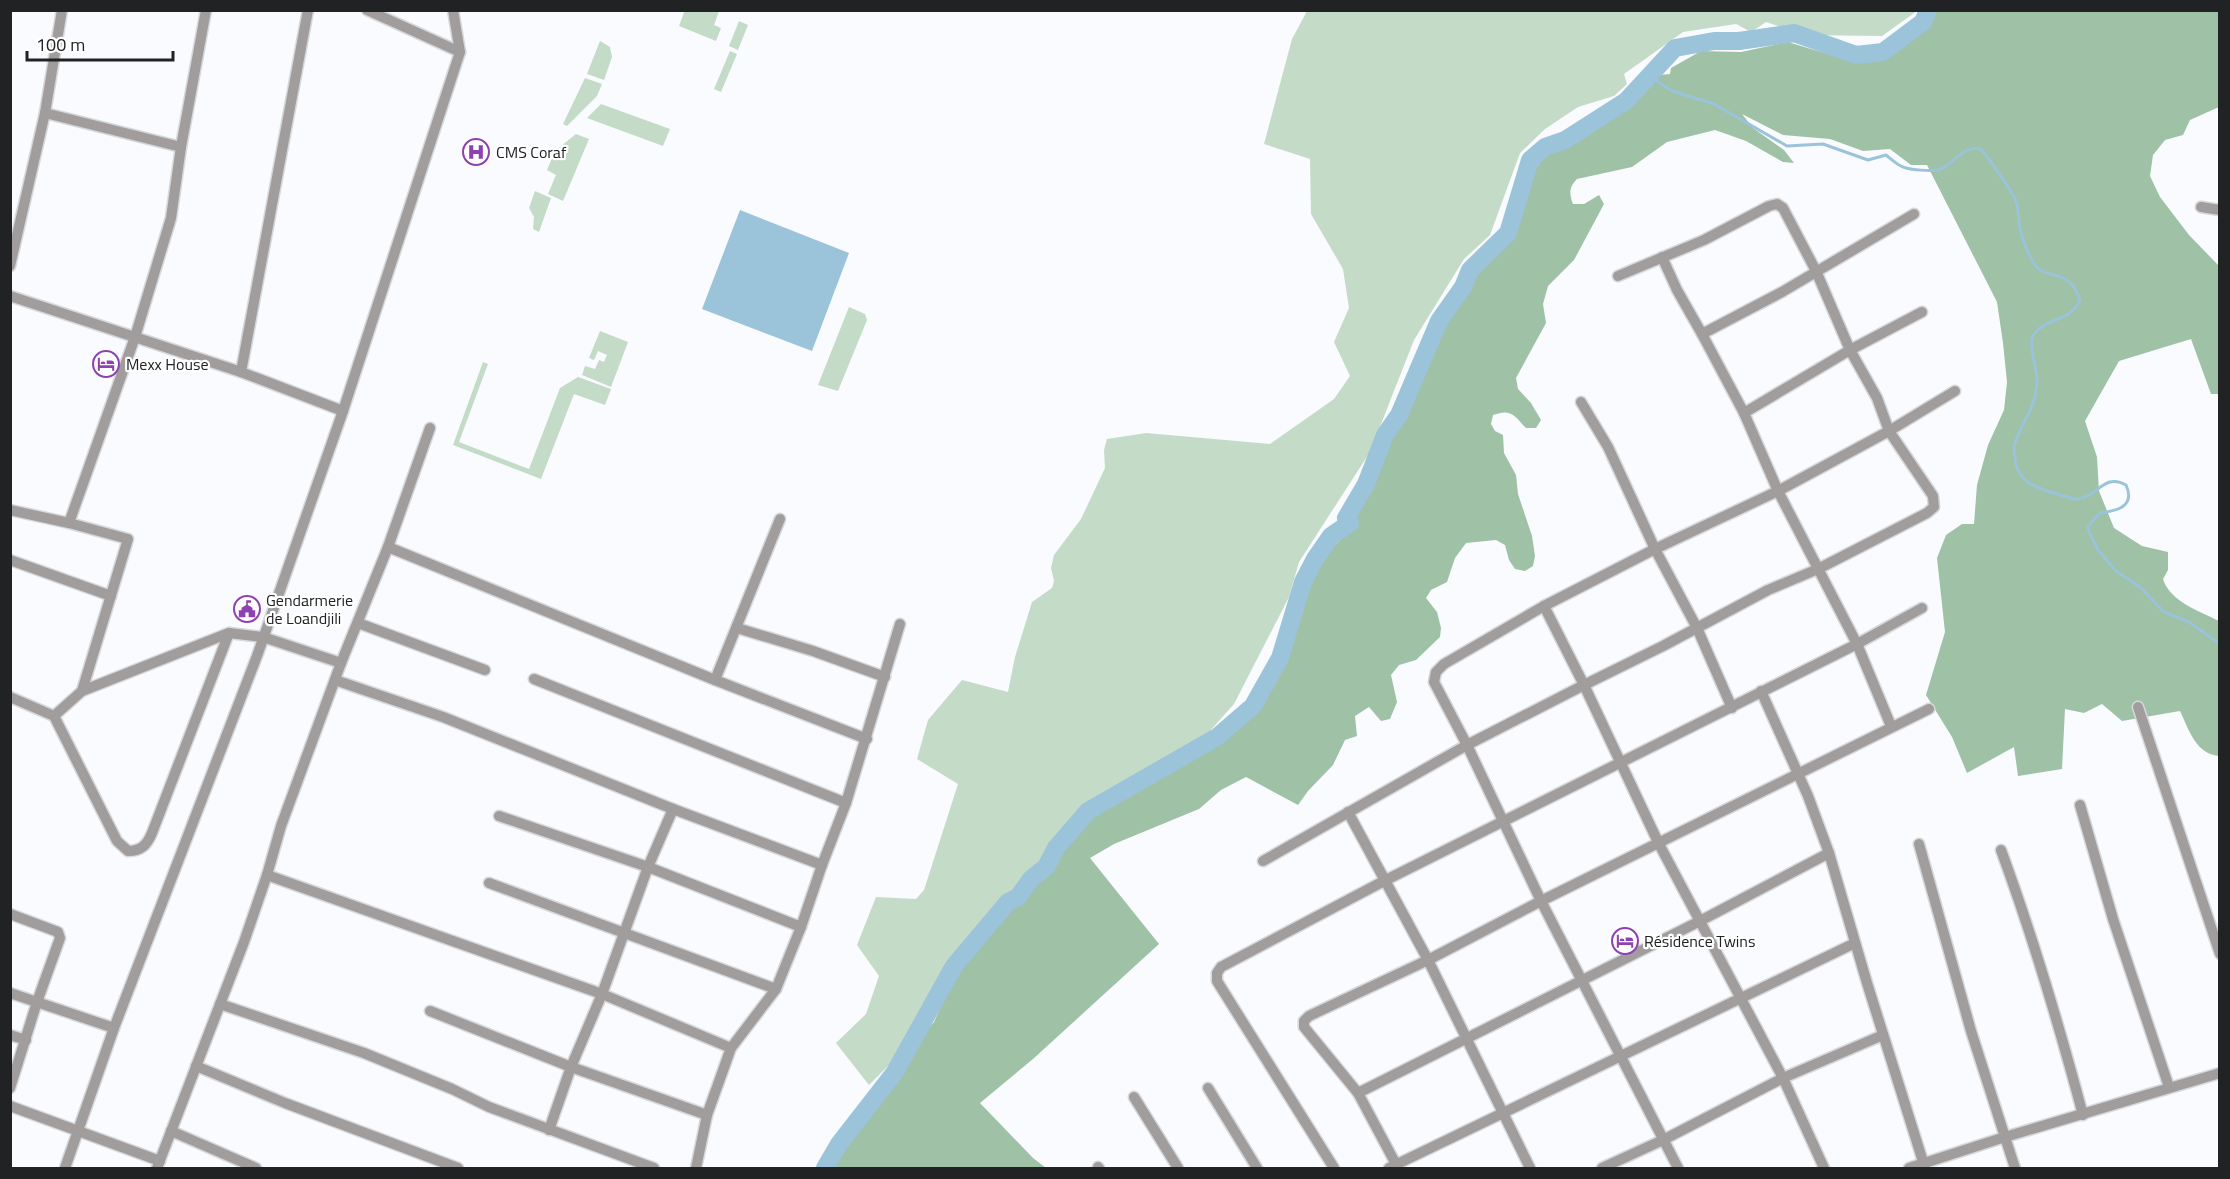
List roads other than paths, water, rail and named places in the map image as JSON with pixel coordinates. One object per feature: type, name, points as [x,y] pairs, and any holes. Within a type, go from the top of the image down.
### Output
[{"type":"street","points":[[10,266],[45,113],[62,10]]},
{"type":"street","points":[[69,523],[135,337],[171,218],[181,147],[206,10]]},
{"type":"street","points":[[241,372],[308,10]]},
{"type":"street","points":[[367,10],[460,52]]},
{"type":"street","points":[[65,1168],[114,1029],[263,637],[343,411],[460,52],[453,10]]},
{"type":"street","points":[[45,113],[181,147]]},
{"type":"street","points":[[1263,861],[1467,746],[1664,646],[1768,590],[1818,569],[1927,513],[1934,507],[1933,496],[1889,431],[1877,398],[1850,350],[1816,271],[1783,208],[1777,204],[1769,206],[1704,240],[1618,276]]},
{"type":"street","points":[[2201,207],[2220,210]]},
{"type":"street","points":[[1702,334],[1744,313],[1914,214]]},
{"type":"street","points":[[1662,257],[1677,290],[1744,413],[1778,491],[1857,644],[1891,726]]},
{"type":"street","points":[[10,296],[241,372],[343,411]]},
{"type":"street","points":[[1744,413],[1850,350],[1922,312]]},
{"type":"street","points":[[1678,1168],[1541,901],[1434,682],[1436,672],[1444,664],[1544,606],[1655,549],[1778,491],[1889,431],[1955,391]]},
{"type":"street","points":[[1581,402],[1608,447],[1655,549],[1697,628],[1732,708]]},
{"type":"street","points":[[10,1106],[79,1131],[158,1165],[220,1004],[267,875],[281,826],[341,663],[388,547],[430,428]]},
{"type":"street","points":[[10,510],[128,539],[82,692]]},
{"type":"street","points":[[715,680],[780,519]]},
{"type":"street","points":[[388,547],[867,739]]},
{"type":"street","points":[[10,560],[111,596]]},
{"type":"street","points":[[1544,606],[1659,844],[1741,997],[1824,1168]]},
{"type":"street","points":[[1334,1168],[1217,981],[1217,973],[1221,967],[1384,881],[1857,644],[1922,608]]},
{"type":"street","points":[[358,623],[485,670]]},
{"type":"street","points":[[696,1168],[707,1115],[731,1048],[776,989],[801,927],[867,739],[900,624]]},
{"type":"street","points":[[737,628],[885,676]]},
{"type":"street","points":[[10,697],[54,716],[117,841],[128,851],[141,849],[148,843],[230,633]]},
{"type":"street","points":[[54,716],[82,692],[230,633],[263,637],[341,663]]},
{"type":"street","points":[[534,679],[846,803]]},
{"type":"street","points":[[335,680],[443,717],[673,809],[822,865]]},
{"type":"street","points":[[1761,692],[1798,773],[1829,853],[1925,1166]]},
{"type":"street","points":[[2138,707],[2220,954]]},
{"type":"street","points":[[1856,944],[1741,997],[1394,1167],[1359,1093],[1304,1027],[1304,1021],[1309,1016],[1428,960],[1541,901],[1929,709]]},
{"type":"street","points":[[2080,806],[2169,1087]]},
{"type":"street","points":[[549,1130],[648,867],[673,809]]},
{"type":"street","points":[[1348,812],[1428,960],[1502,1115],[1530,1168]]},
{"type":"street","points":[[499,816],[648,867],[801,927]]},
{"type":"street","points":[[1919,844],[1971,1031],[2015,1168]]},
{"type":"street","points":[[2001,850],[2025,914],[2055,1010],[2083,1115]]},
{"type":"street","points":[[1359,1093],[1467,1040],[1829,853]]},
{"type":"street","points":[[267,875],[602,994],[731,1048]]},
{"type":"street","points":[[489,883],[776,989]]},
{"type":"street","points":[[10,914],[60,934],[26,1040],[14,1066],[10,1088]]},
{"type":"street","points":[[10,993],[114,1029]]},
{"type":"street","points":[[220,1004],[364,1053],[453,1089],[489,1107],[654,1168]]},
{"type":"street","points":[[430,1011],[571,1067],[707,1115]]},
{"type":"street","points":[[10,1035],[26,1040]]},
{"type":"street","points":[[1602,1168],[1663,1140],[1782,1078],[1883,1035]]},
{"type":"street","points":[[196,1066],[285,1103],[458,1168]]},
{"type":"street","points":[[1909,1168],[1925,1166],[2004,1137],[2220,1073]]},
{"type":"street","points":[[1208,1088],[1257,1168]]},
{"type":"street","points":[[1134,1097],[1178,1168]]},
{"type":"street","points":[[171,1131],[256,1168]]},
{"type":"water","points":[[740,210],[849,253],[812,351],[702,309]]},
{"type":"waterway","points":[[825,1168],[839,1144],[895,1072],[954,966],[1008,902],[1018,897],[1031,879],[1046,867],[1056,848],[1088,811],[1217,737],[1253,706],[1280,658],[1303,582],[1331,536],[1350,523],[1346,518],[1366,484],[1385,435],[1399,415],[1439,321],[1463,287],[1470,270],[1508,233],[1530,160],[1545,147],[1565,140],[1626,101],[1675,48],[1714,41],[1739,41],[1794,33],[1856,55],[1883,52],[1923,22],[1928,10]]},
{"type":"waterway","points":[[1649,76],[1672,91],[1714,104],[1787,146],[1823,144],[1868,160],[1886,155],[1904,167],[1927,170],[1946,167],[1969,149],[1975,148],[1983,151],[2016,201],[2023,240],[2036,266],[2042,271],[2068,281],[2080,299],[2071,312],[2045,325],[2032,338],[2037,383],[2031,407],[2014,447],[2016,466],[2025,480],[2039,488],[2075,499],[2090,495],[2106,483],[2118,482],[2126,485],[2128,492],[2126,503],[2118,509],[2100,513],[2088,526],[2098,550],[2116,571],[2140,587],[2164,612],[2189,622],[2220,644]]},
{"type":"place","name":"CMS Coraf","points":[[476,152]]},
{"type":"place","name":"Mexx House","points":[[106,364]]},
{"type":"place","name":"Gendarmerie de Loandjili","points":[[247,609]]},
{"type":"place","name":"Résidence Twins","points":[[1625,941]]}]
